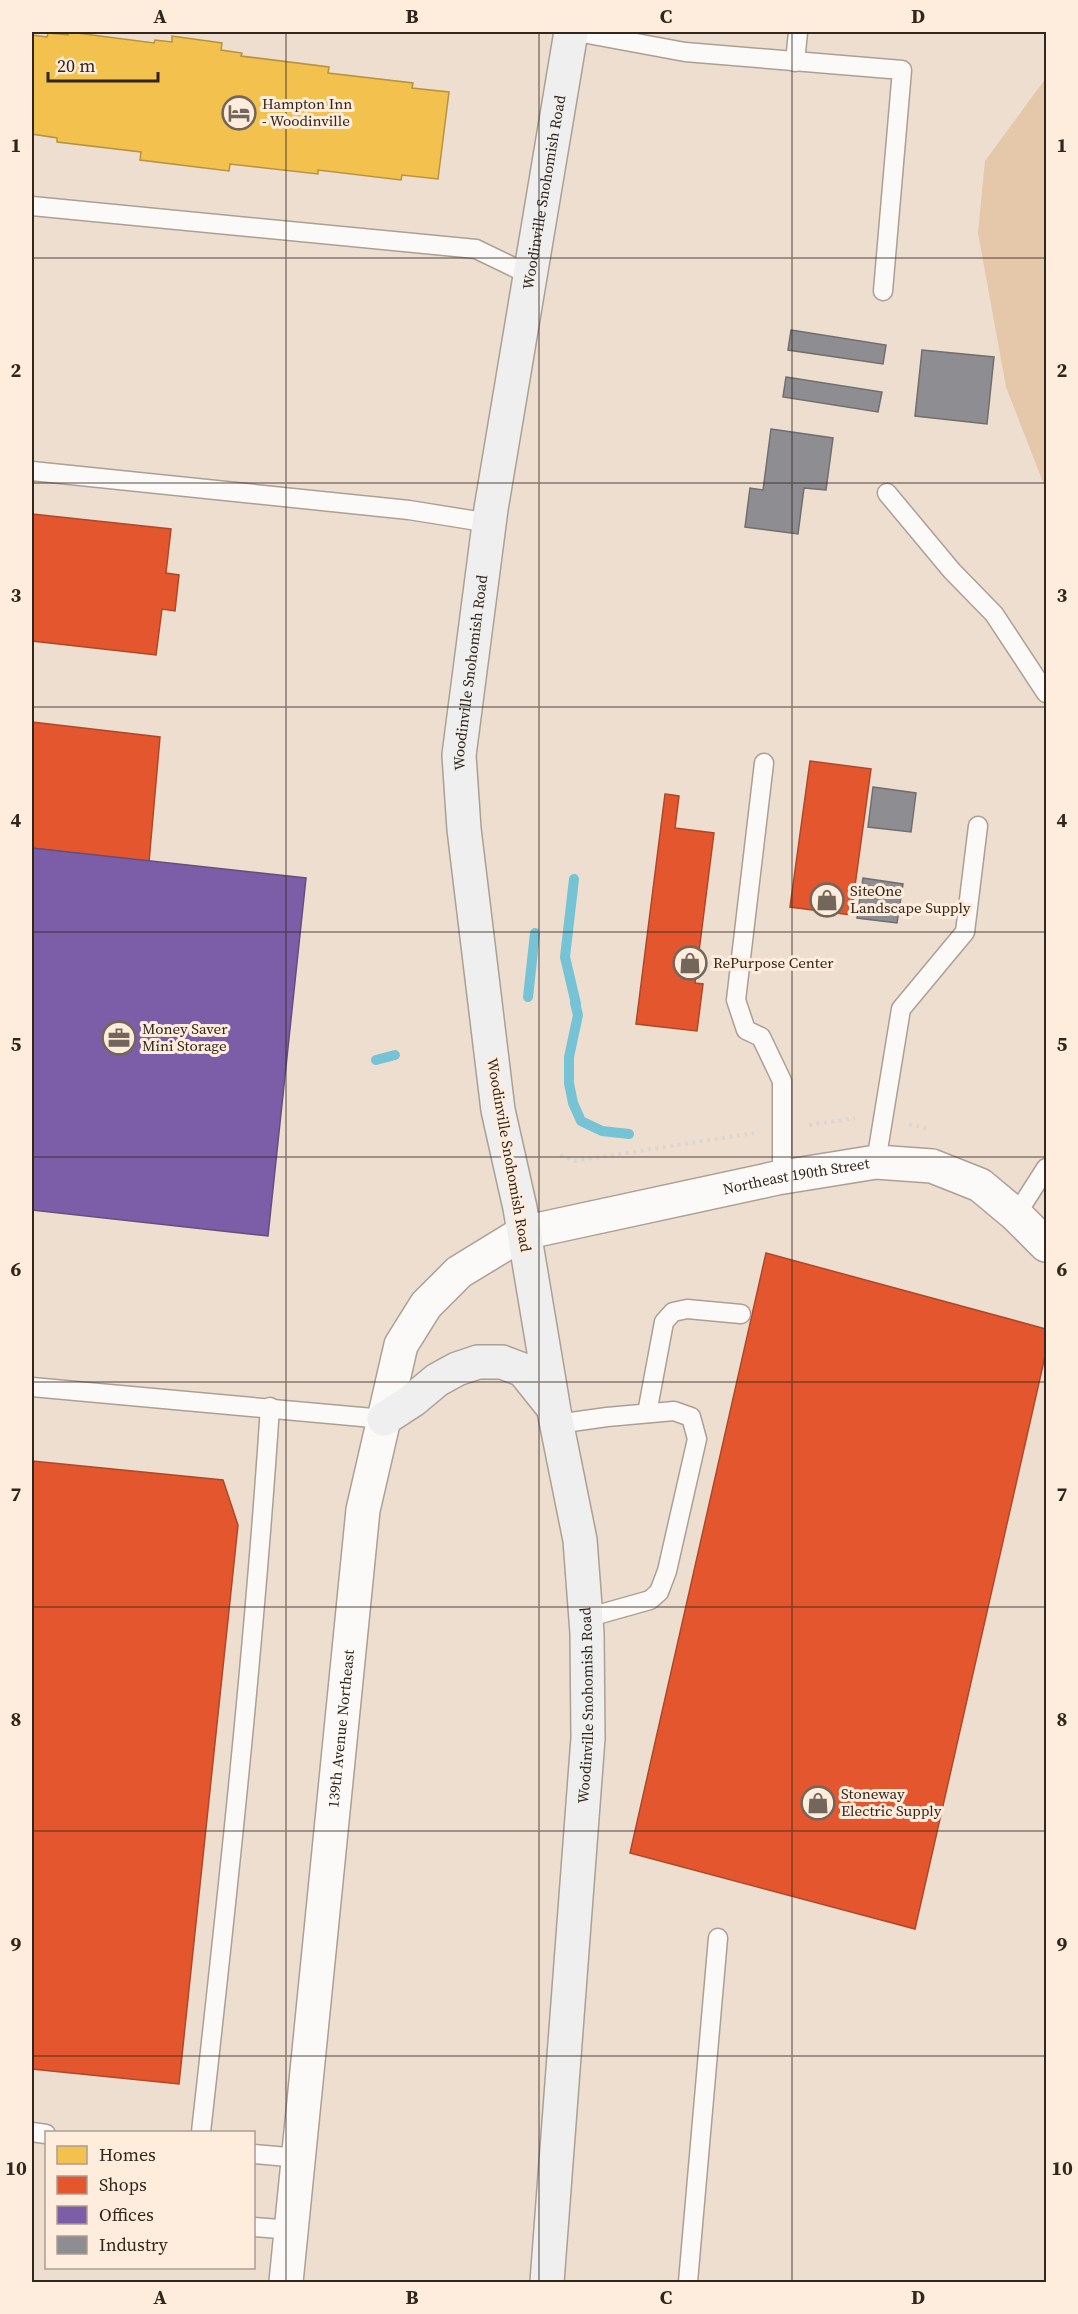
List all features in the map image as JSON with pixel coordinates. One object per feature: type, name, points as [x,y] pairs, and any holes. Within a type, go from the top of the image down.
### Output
[{"type":"main road","name":"Woodinville Snohomish Road","points":[[548,2283],[588,1738],[586,1618],[580,1540],[555,1418],[520,1208],[498,1110],[464,829],[459,755],[490,523],[571,32]]},
{"type":"main road","points":[[384,1419],[413,1400],[437,1380],[457,1369],[478,1362],[502,1362],[523,1370],[555,1418]]},
{"type":"street","name":"Northeast 190th Street","points":[[523,1233],[782,1177],[876,1162],[932,1166],[981,1185],[1047,1245]]},
{"type":"street","name":"139th Avenue Northeast","points":[[286,2283],[363,1510],[401,1345],[426,1305],[459,1272],[523,1233]]},
{"type":"lane","points":[[577,32],[685,52],[902,70],[883,291]]},
{"type":"lane","points":[[795,62],[798,32]]},
{"type":"lane","points":[[32,206],[476,249],[530,275]]},
{"type":"lane","points":[[32,471],[409,510],[490,523]]},
{"type":"lane","points":[[887,493],[952,571],[994,614],[1047,693]]},
{"type":"lane","points":[[764,763],[736,1000],[746,1029],[761,1037],[782,1081],[782,1177]]},
{"type":"lane","points":[[876,1162],[901,1010],[966,932],[978,826]]},
{"type":"lane","points":[[1016,1215],[1047,1168]]},
{"type":"lane","points":[[647,1413],[664,1322],[673,1312],[687,1309],[741,1314]]},
{"type":"lane","points":[[32,1387],[384,1419]]},
{"type":"lane","points":[[201,2131],[231,1872],[260,1557],[270,1407]]},
{"type":"lane","points":[[555,1418],[607,1417],[674,1411],[690,1417],[697,1438],[667,1571],[659,1592],[650,1600],[586,1618]]},
{"type":"lane","points":[[688,2283],[718,1938]]},
{"type":"lane","points":[[255,2154],[299,2158]]},
{"type":"lane","points":[[255,2227],[292,2230]]},
{"type":"shaded area","points":[[1046,78],[1046,490],[1006,387],[978,233],[985,161]]},
{"type":"building: Homes","name":"Hampton Inn - Woodinville","points":[[69,32],[154,43],[155,40],[172,42],[172,36],[222,43],[221,50],[242,53],[241,56],[329,67],[328,73],[413,83],[412,88],[449,92],[438,179],[402,175],[401,180],[318,170],[318,174],[230,164],[229,171],[140,160],[141,152],[57,142],[57,138],[32,134],[32,35],[47,37],[48,33],[68,35]]},
{"type":"building: Shops","points":[[32,514],[171,529],[166,573],[179,575],[175,611],[162,609],[156,655],[32,641]]},
{"type":"building: Shops","points":[[32,722],[160,737],[149,862],[32,848]]},
{"type":"building: Shops","points":[[810,761],[871,769],[851,915],[790,907]]},
{"type":"building: Shops","points":[[665,794],[679,796],[675,828],[714,833],[695,983],[703,984],[697,1031],[636,1024]]},
{"type":"building: Shops","points":[[766,1253],[1046,1329],[1046,1352],[915,1929],[630,1853]]},
{"type":"building: Shops","points":[[32,1461],[223,1480],[238,1525],[179,2084],[32,2069]]},
{"type":"building: Offices","points":[[32,848],[306,878],[268,1236],[32,1210]]},
{"type":"building: Industry","points":[[791,330],[886,345],[883,364],[788,350]]},
{"type":"building: Industry","points":[[922,350],[994,357],[987,424],[915,416]]},
{"type":"building: Industry","points":[[786,377],[882,392],[878,412],[783,397]]},
{"type":"building: Industry","points":[[771,429],[833,438],[826,490],[804,488],[798,534],[745,527],[750,488],[763,490]]},
{"type":"building: Industry","points":[[873,787],[916,793],[911,832],[868,827]]},
{"type":"building: Industry","points":[[863,878],[903,884],[897,923],[857,918]]},
{"type":"waterway","points":[[574,879],[565,957],[576,1004]]},
{"type":"waterway","points":[[528,997],[535,933]]},
{"type":"waterway","points":[[575,1003],[578,1015],[569,1057],[569,1083],[573,1103],[581,1121],[602,1131],[629,1134]]},
{"type":"waterway","points":[[376,1060],[395,1055]]},
{"type":"place","name":"Hampton Inn - Woodinville","points":[[239,113]]},
{"type":"place","name":"SiteOne Landscape Supply","points":[[827,900]]},
{"type":"place","name":"RePurpose Center","points":[[690,963]]},
{"type":"place","name":"Money Saver Mini Storage","points":[[119,1038]]},
{"type":"place","name":"Stoneway Electric Supply","points":[[818,1803]]}]
